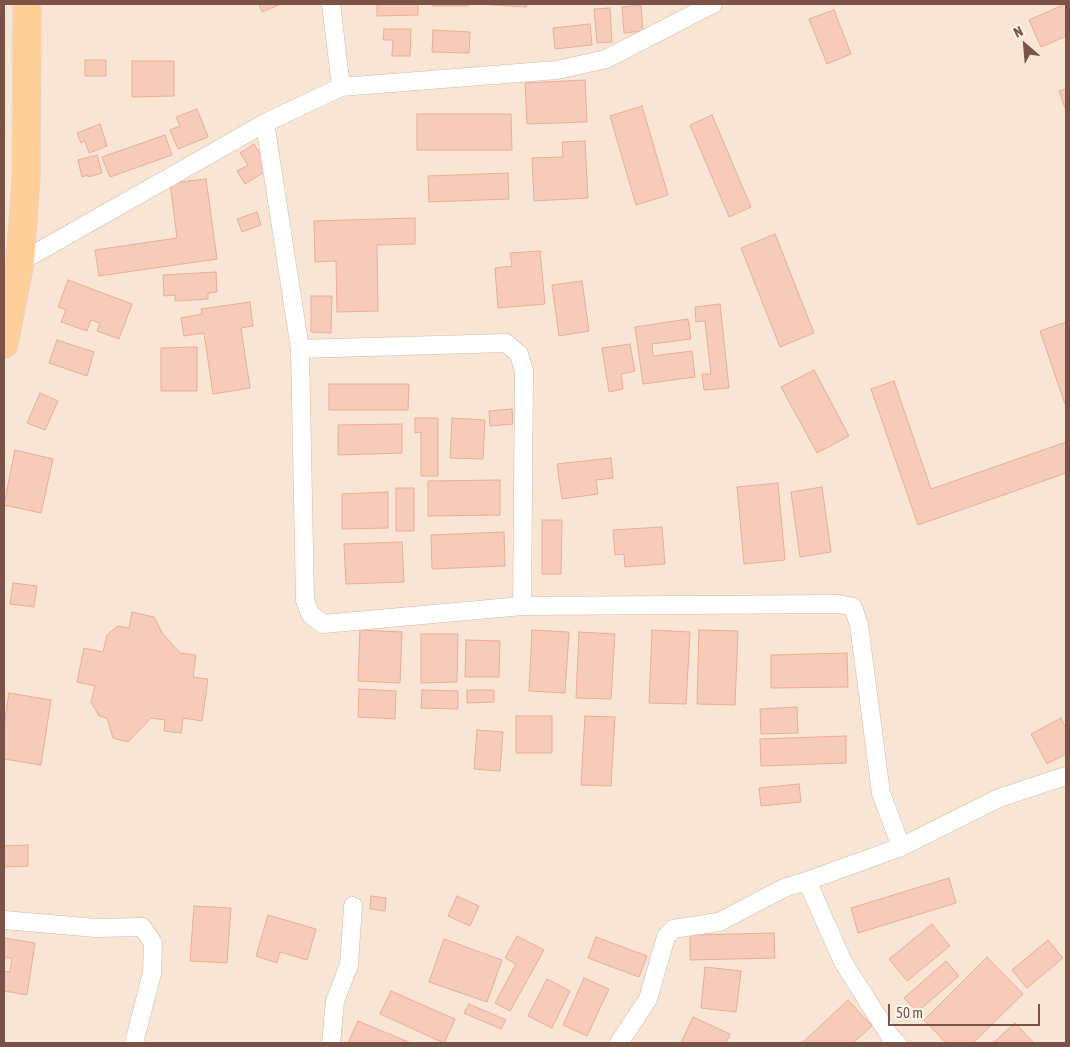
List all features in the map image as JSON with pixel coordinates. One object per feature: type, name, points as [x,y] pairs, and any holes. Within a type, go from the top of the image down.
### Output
[{"type":"main road","points":[[4,344],[20,262],[26,179],[27,4]]},
{"type":"street","points":[[330,4],[341,87]]},
{"type":"street","points":[[20,262],[265,123],[341,87],[557,70],[606,59],[713,4]]},
{"type":"street","points":[[265,123],[300,349],[305,600],[310,614],[324,624],[522,606],[838,604],[853,606],[859,625],[880,793],[901,847]]},
{"type":"street","points":[[300,349],[506,344],[519,354],[524,371],[522,606]]},
{"type":"street","points":[[619,1043],[648,999],[666,937],[673,929],[719,922],[784,888],[901,847],[999,798],[1066,776]]},
{"type":"street","points":[[807,881],[843,962],[890,1036],[898,1043]]},
{"type":"street","points":[[331,1043],[335,1001],[348,965],[354,906]]},
{"type":"street","points":[[4,920],[96,928],[142,927],[153,943],[152,973],[134,1043]]},
{"type":"shaded area","points":[[4,4],[1066,4],[1066,1043],[4,1043]]},
{"type":"building","points":[[259,4],[281,4],[262,12]]},
{"type":"building","points":[[377,4],[418,4],[418,15],[377,16]]},
{"type":"building","points":[[432,4],[468,4],[468,6],[432,6]]},
{"type":"building","points":[[478,4],[527,4],[526,7]]},
{"type":"building","points":[[1065,4],[1066,36],[1041,47],[1029,20]]},
{"type":"building","points":[[641,5],[643,31],[624,33],[622,7]]},
{"type":"building","points":[[610,8],[612,42],[597,43],[594,9]]},
{"type":"building","points":[[834,10],[851,54],[827,64],[809,19]]},
{"type":"building","points":[[590,24],[592,45],[555,49],[553,28]]},
{"type":"building","points":[[384,29],[411,29],[410,56],[392,56],[393,40],[383,40]]},
{"type":"building","points":[[433,30],[470,32],[469,53],[432,52]]},
{"type":"building","points":[[85,60],[106,60],[106,76],[85,76]]},
{"type":"building","points":[[132,61],[174,61],[174,96],[132,97]]},
{"type":"building","points":[[585,80],[587,122],[527,124],[525,83]]},
{"type":"building","points":[[1066,89],[1066,111],[1059,91]]},
{"type":"building","points":[[642,106],[668,195],[636,205],[610,116]]},
{"type":"building","points":[[197,109],[208,137],[178,149],[170,130],[180,126],[176,117]]},
{"type":"building","points":[[417,114],[511,114],[512,150],[417,150]]},
{"type":"building","points":[[712,115],[751,207],[729,217],[690,125]]},
{"type":"building","points":[[100,124],[107,146],[89,153],[85,141],[81,143],[77,133]]},
{"type":"building","points":[[165,135],[172,155],[110,177],[102,157]]},
{"type":"building","points":[[585,141],[588,198],[534,201],[532,158],[563,157],[562,142]]},
{"type":"building","points":[[254,144],[269,169],[245,184],[237,171],[248,165],[240,153]]},
{"type":"building","points":[[97,155],[102,173],[82,177],[78,160]]},
{"type":"building","points":[[508,173],[509,199],[429,202],[428,176]]},
{"type":"building","points":[[206,179],[217,259],[99,276],[95,250],[177,238],[170,183]]},
{"type":"building","points":[[257,212],[261,225],[242,232],[237,219]]},
{"type":"building","points":[[415,218],[415,244],[377,245],[378,311],[337,312],[336,261],[315,262],[314,221]]},
{"type":"building","points":[[775,234],[814,333],[780,347],[741,248]]},
{"type":"building","points":[[540,251],[545,304],[498,308],[495,268],[512,266],[510,253]]},
{"type":"building","points":[[216,272],[217,292],[208,293],[208,299],[175,301],[175,295],[164,296],[163,275]]},
{"type":"building","points":[[68,280],[132,304],[119,339],[97,331],[100,323],[91,320],[87,331],[61,322],[66,310],[58,307]]},
{"type":"building","points":[[582,281],[589,331],[559,336],[552,285]]},
{"type":"building","points":[[311,296],[332,296],[331,333],[311,332]]},
{"type":"building","points":[[250,302],[253,326],[241,328],[250,388],[213,394],[204,333],[184,336],[181,318],[202,314],[201,309]]},
{"type":"building","points":[[720,304],[729,388],[704,390],[702,374],[711,374],[705,321],[696,322],[695,307]]},
{"type":"building","points":[[688,319],[691,339],[652,344],[653,356],[692,351],[695,377],[643,384],[635,327]]},
{"type":"building","points":[[1066,322],[1066,407],[1040,331]]},
{"type":"building","points":[[57,340],[94,352],[87,376],[49,363]]},
{"type":"building","points":[[630,344],[635,371],[621,374],[623,389],[609,392],[602,348]]},
{"type":"building","points":[[197,347],[197,391],[161,391],[161,348]]},
{"type":"building","points":[[814,370],[849,436],[817,453],[781,387]]},
{"type":"building","points":[[894,381],[931,489],[1066,442],[1066,473],[918,525],[871,389]]},
{"type":"building","points":[[329,384],[409,384],[408,410],[329,410]]},
{"type":"building","points":[[40,393],[58,401],[45,430],[27,423]]},
{"type":"building","points":[[512,409],[513,424],[490,426],[489,411]]},
{"type":"building","points":[[415,418],[438,418],[438,476],[421,476],[421,432],[415,433]]},
{"type":"building","points":[[452,418],[485,420],[483,459],[450,458]]},
{"type":"building","points":[[402,424],[402,453],[338,455],[338,425]]},
{"type":"building","points":[[15,450],[53,459],[41,513],[4,505]]},
{"type":"building","points":[[611,458],[613,478],[596,480],[598,494],[562,499],[557,464]]},
{"type":"building","points":[[500,480],[500,515],[428,516],[428,481]]},
{"type":"building","points":[[778,483],[785,560],[744,564],[737,487]]},
{"type":"building","points":[[822,487],[831,552],[800,557],[791,492]]},
{"type":"building","points":[[396,488],[414,488],[414,531],[396,531]]},
{"type":"building","points":[[388,492],[388,528],[342,529],[342,494]]},
{"type":"building","points":[[542,520],[562,520],[561,574],[542,574]]},
{"type":"building","points":[[662,527],[665,564],[625,567],[624,554],[615,555],[613,530]]},
{"type":"building","points":[[504,532],[505,566],[432,569],[431,535]]},
{"type":"building","points":[[402,542],[404,582],[346,584],[344,544]]},
{"type":"building","points":[[13,583],[37,586],[34,607],[10,604]]},
{"type":"building","points":[[132,612],[154,617],[163,634],[180,653],[196,655],[193,677],[208,679],[202,721],[183,718],[181,733],[164,731],[165,720],[151,718],[128,742],[113,738],[107,718],[99,716],[91,702],[95,686],[77,682],[84,648],[103,652],[107,635],[118,626],[129,628]]},
{"type":"building","points":[[360,630],[402,632],[400,683],[358,681]]},
{"type":"building","points":[[532,630],[569,632],[565,693],[529,691]]},
{"type":"building","points":[[652,630],[690,632],[686,704],[649,703]]},
{"type":"building","points":[[699,630],[738,631],[735,705],[697,704]]},
{"type":"building","points":[[579,632],[615,634],[611,699],[576,698]]},
{"type":"building","points":[[421,634],[458,634],[457,682],[421,683]]},
{"type":"building","points":[[466,640],[500,641],[499,677],[465,677]]},
{"type":"building","points":[[847,653],[848,687],[771,688],[771,655]]},
{"type":"building","points":[[359,689],[396,691],[395,719],[358,717]]},
{"type":"building","points":[[422,690],[458,691],[458,709],[421,708]]},
{"type":"building","points":[[467,690],[494,690],[494,702],[467,703]]},
{"type":"building","points":[[9,693],[51,700],[41,765],[4,759],[4,725]]},
{"type":"building","points":[[797,707],[798,733],[761,734],[760,709]]},
{"type":"building","points":[[516,716],[552,716],[552,753],[516,753]]},
{"type":"building","points":[[585,716],[615,717],[611,786],[581,785]]},
{"type":"building","points":[[1061,718],[1066,728],[1066,754],[1047,764],[1031,734]]},
{"type":"building","points":[[477,730],[503,732],[500,771],[474,769]]},
{"type":"building","points":[[846,736],[846,763],[761,766],[760,739]]},
{"type":"building","points":[[799,784],[801,802],[761,806],[759,788]]},
{"type":"building","points":[[28,845],[28,866],[4,867],[4,846]]},
{"type":"building","points":[[949,878],[956,903],[858,933],[851,908]]},
{"type":"building","points":[[371,896],[386,898],[385,911],[370,909]]},
{"type":"building","points":[[457,896],[479,906],[470,926],[448,916]]},
{"type":"building","points":[[194,906],[231,908],[227,963],[190,961]]},
{"type":"building","points":[[268,915],[316,929],[307,960],[280,952],[277,963],[256,956]]},
{"type":"building","points":[[932,924],[950,946],[907,981],[889,959]]},
{"type":"building","points":[[774,933],[775,958],[690,960],[690,935]]},
{"type":"building","points":[[517,936],[544,950],[510,1011],[495,1003],[516,964],[505,958]]},
{"type":"building","points":[[596,937],[647,956],[639,977],[588,958]]},
{"type":"building","points":[[4,938],[35,943],[27,995],[4,991],[4,971],[10,972],[12,958],[4,957]]},
{"type":"building","points":[[444,939],[502,960],[487,1002],[429,982]]},
{"type":"building","points":[[1048,940],[1063,958],[1027,988],[1012,970]]},
{"type":"building","points":[[987,957],[1023,994],[973,1043],[946,1043],[924,1020]]},
{"type":"building","points":[[946,961],[959,976],[917,1012],[904,998]]},
{"type":"building","points":[[705,967],[741,971],[736,1012],[701,1008]]},
{"type":"building","points":[[584,978],[609,989],[587,1036],[563,1025]]},
{"type":"building","points":[[547,979],[570,991],[552,1028],[528,1016]]},
{"type":"building","points":[[391,991],[455,1019],[444,1043],[380,1014]]},
{"type":"building","points":[[848,1000],[872,1026],[853,1043],[802,1043]]},
{"type":"building","points":[[469,1004],[506,1020],[501,1029],[464,1013]]},
{"type":"building","points":[[693,1017],[730,1034],[726,1043],[681,1043]]},
{"type":"building","points":[[358,1021],[411,1043],[348,1043]]},
{"type":"building","points":[[1015,1023],[1034,1043],[993,1043]]}]
